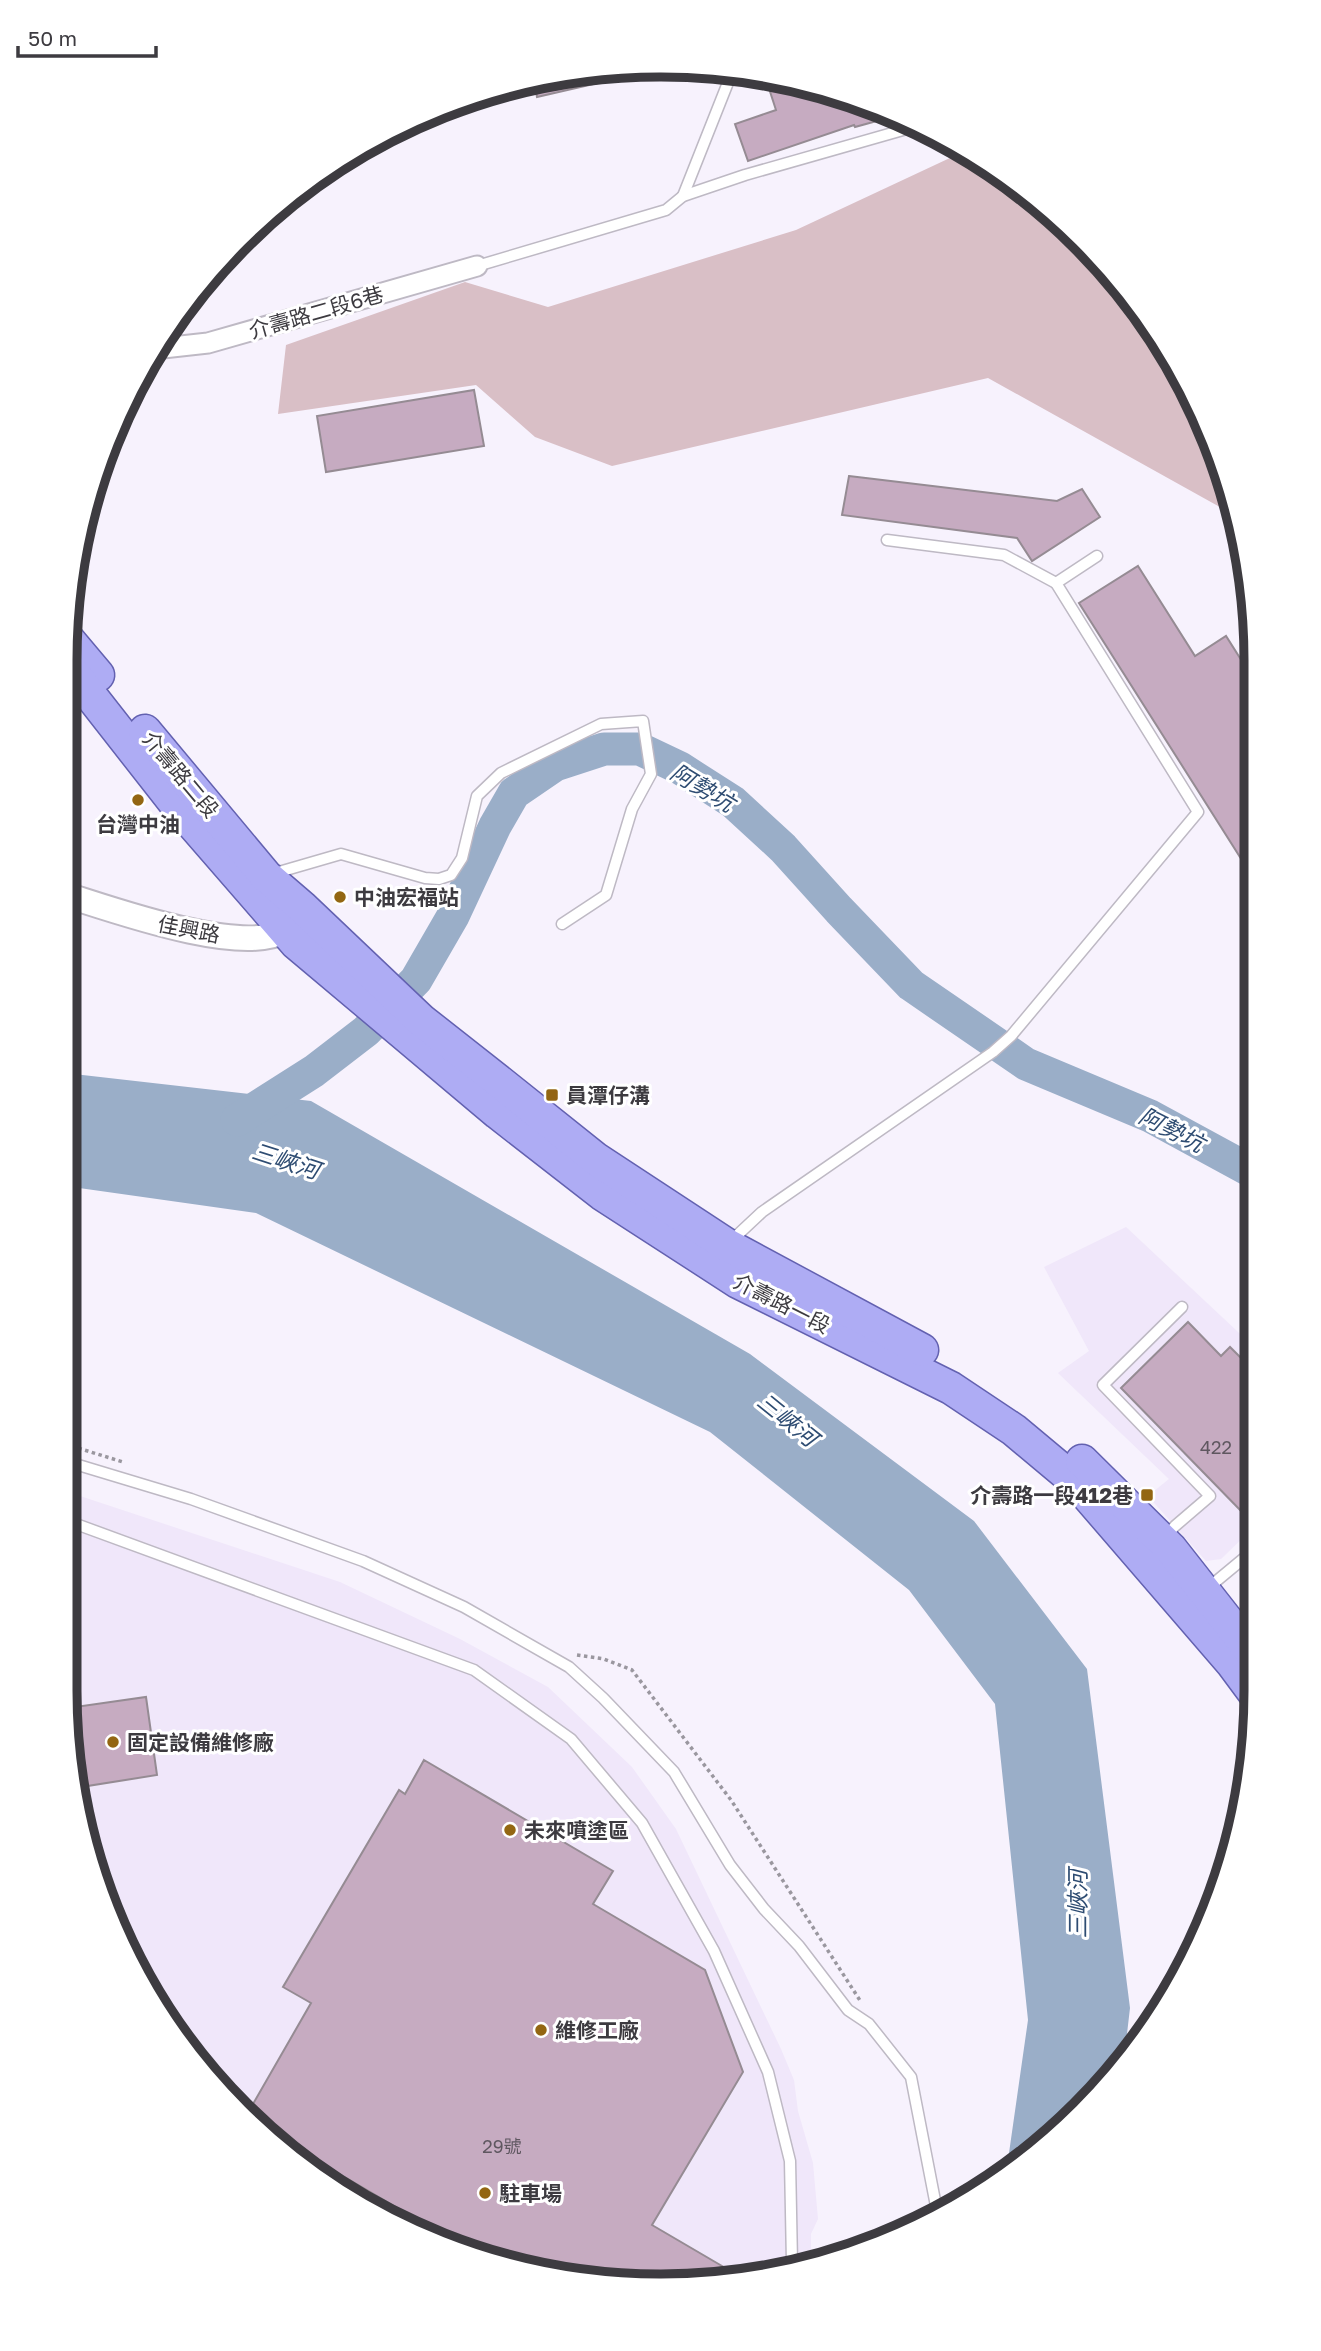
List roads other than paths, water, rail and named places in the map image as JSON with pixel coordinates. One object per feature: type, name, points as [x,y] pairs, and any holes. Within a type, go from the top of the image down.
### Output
[{"type":"main road","name":"介壽路二段","points":[[77,650],[266,876],[293,919]]},
{"type":"main road","name":"介壽路二段","points":[[77,678],[178,807],[293,919]]},
{"type":"main road","name":"介壽路一段","points":[[293,919],[413,1028],[596,1159],[721,1256],[968,1374],[1076,1455],[1162,1540],[1204,1591],[1244,1649]]},
{"type":"main road","name":"介壽路一段","points":[[721,1256],[738,1282],[951,1388],[1014,1430],[1075,1481],[1244,1651]]},
{"type":"street","name":"介壽路二段6巷","points":[[168,348],[208,343],[477,266]]},
{"type":"street","name":"佳興路","points":[[77,899],[201,934],[254,939],[293,919]]},
{"type":"lane","points":[[477,266],[666,211],[682,196],[729,81]]},
{"type":"lane","points":[[682,196],[904,130]]},
{"type":"lane","points":[[721,1256],[762,1212],[993,1052],[1011,1036],[1198,813],[1056,583],[1004,555],[887,540]]},
{"type":"lane","points":[[1056,583],[1097,556]]},
{"type":"lane","points":[[266,876],[341,854],[425,878],[439,879],[451,874],[462,858],[477,796],[501,774],[601,724],[643,721],[650,774],[632,809],[606,895],[562,924]]},
{"type":"lane","points":[[1162,1540],[1210,1496],[1103,1385],[1182,1307]]},
{"type":"lane","points":[[77,1465],[191,1499],[363,1561],[464,1607],[569,1667],[603,1698],[674,1772],[730,1865],[747,1887],[799,1946],[848,2010],[869,2024],[911,2077],[936,2205]]},
{"type":"lane","points":[[77,1524],[474,1670],[571,1739],[642,1823],[714,1951],[768,2072],[790,2161],[792,2259]]},
{"type":"lane","points":[[1204,1591],[1243,1559]]},
{"type":"water","name":"三峽河","points":[[77,1074],[311,1101],[750,1354],[974,1521],[1087,1669],[1130,2008],[1126,2042],[1073,2103],[1045,2129],[1008,2159],[1028,2020],[995,1704],[909,1590],[710,1432],[256,1213],[77,1188]]},
{"type":"waterway","name":"阿勢坑","points":[[237,1120],[314,1071],[366,1031],[416,980],[453,916],[495,826],[514,793],[555,765],[604,749],[640,749],[680,768],[733,802],[783,848],[911,985],[1026,1064],[1150,1116],[1244,1167]]},
{"type":"place","name":"台灣中油","points":[[138,800]]},
{"type":"place","name":"中油宏福站","points":[[340,897]]},
{"type":"place","name":"員潭仔溝","points":[[552,1095]]},
{"type":"place","name":"介壽路一段412巷","points":[[1147,1495]]},
{"type":"place","name":"固定設備維修廠","points":[[113,1742]]},
{"type":"place","name":"未來噴塗區","points":[[510,1830]]},
{"type":"place","name":"維修工廠","points":[[541,2030]]},
{"type":"place","name":"駐車場","points":[[485,2193]]}]
